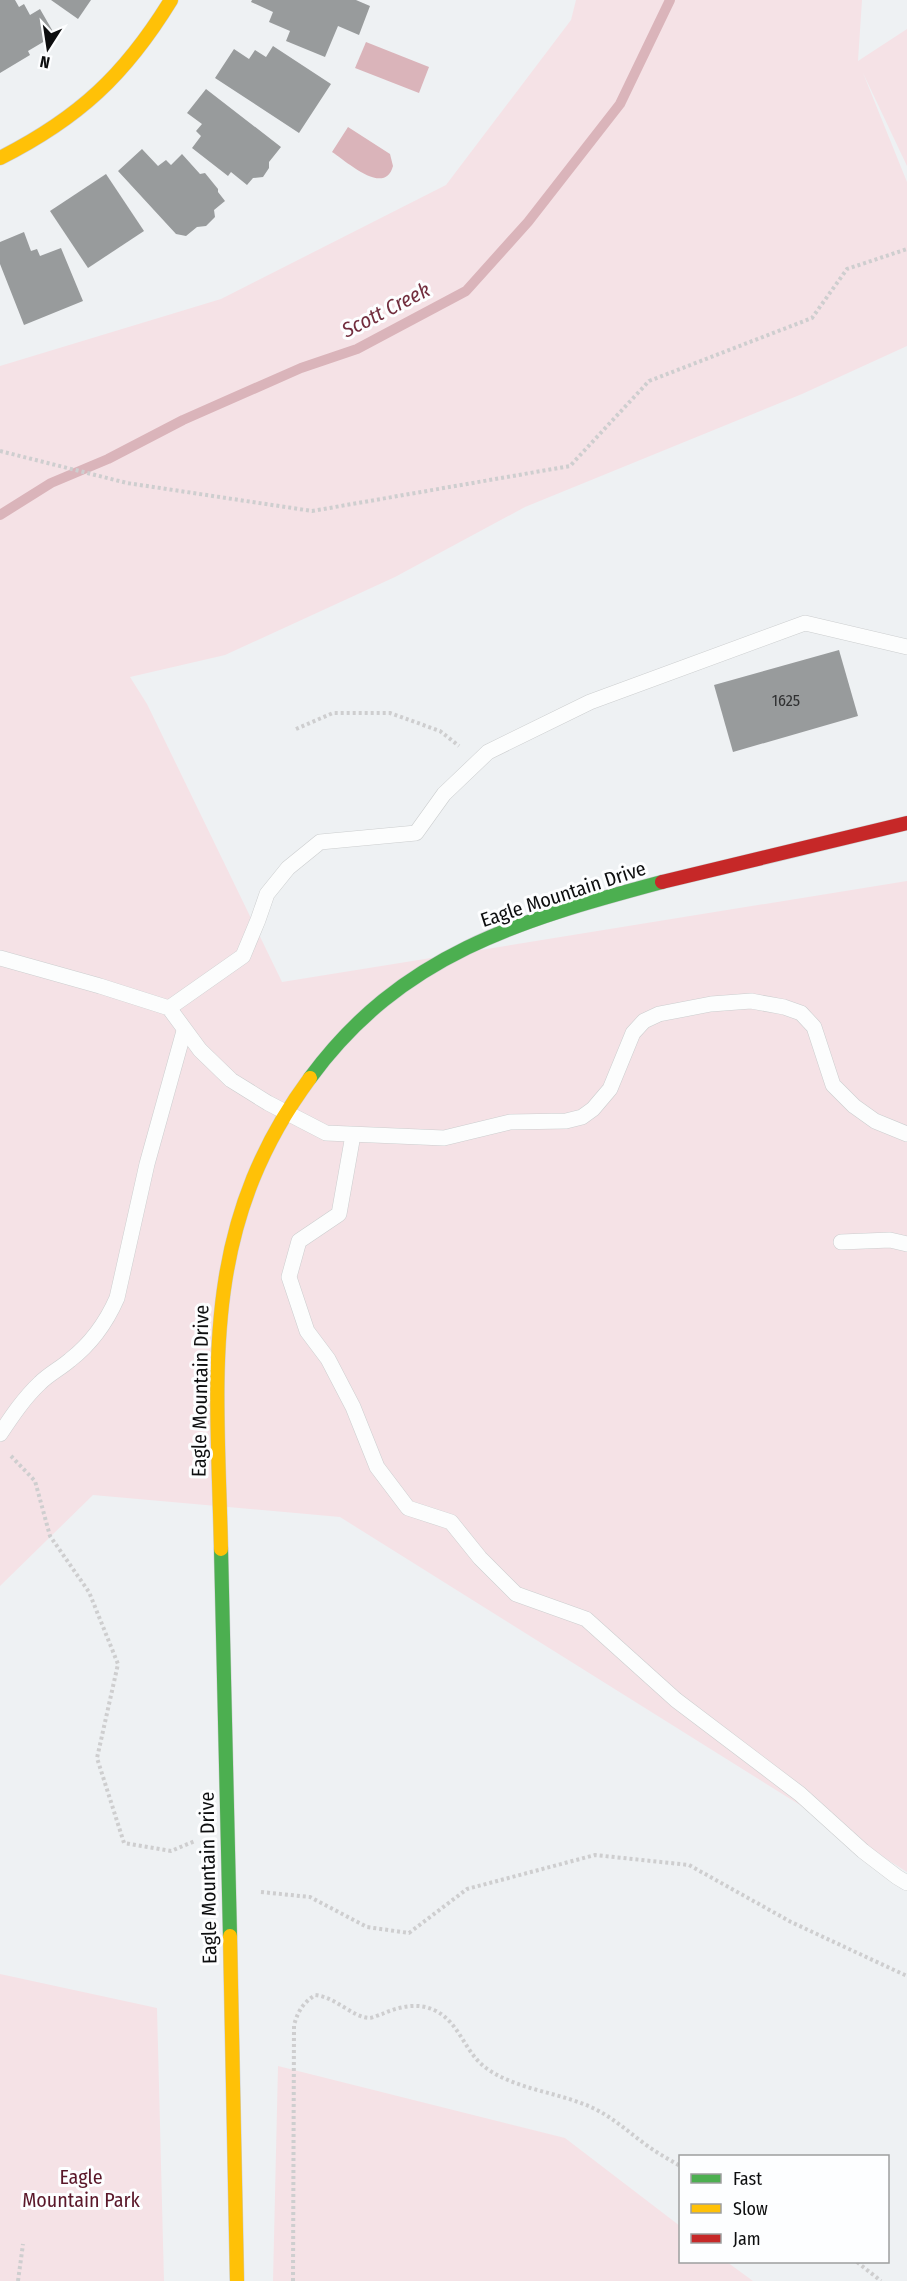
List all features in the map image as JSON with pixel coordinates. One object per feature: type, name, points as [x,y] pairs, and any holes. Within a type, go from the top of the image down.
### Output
[{"type":"street","points":[[0,158],[44,135],[84,108],[115,78],[138,51],[171,0]]},
{"type":"street","name":"Eagle Mountain Drive","points":[[237,2281],[217,1396],[219,1320],[232,1239],[245,1197],[269,1142],[328,1055],[376,1006],[434,965],[481,941],[522,924],[640,888],[907,823]]},
{"type":"lane","points":[[169,1008],[243,956],[267,894],[288,868],[320,842],[416,833],[444,794],[488,752],[590,702],[805,623],[907,647]]},
{"type":"lane","points":[[0,958],[169,1008],[184,1031],[231,1080],[326,1133],[444,1138],[510,1122],[567,1121],[582,1117],[593,1109],[610,1089],[633,1032],[644,1021],[659,1014],[711,1004],[751,1001],[784,1006],[801,1013],[814,1026],[833,1085],[854,1106],[875,1121],[907,1134]]},
{"type":"lane","points":[[0,1434],[21,1404],[42,1381],[70,1361],[92,1340],[108,1318],[117,1298],[147,1164],[184,1031]]},
{"type":"lane","points":[[353,1135],[339,1214],[299,1240],[289,1277],[307,1331],[328,1359],[353,1407],[376,1467],[408,1508],[451,1522],[480,1558],[516,1594],[586,1619],[676,1700],[800,1794],[863,1851],[907,1883]]},
{"type":"lane","points":[[841,1242],[890,1240],[907,1244]]},
{"type":"path","points":[[0,451],[127,483],[312,512],[570,465],[649,381],[812,318],[847,269],[907,249]]},
{"type":"path","points":[[296,729],[333,712],[390,713],[440,731],[478,761]]},
{"type":"path","points":[[5,1450],[35,1481],[50,1536],[89,1592],[118,1664],[97,1758],[124,1843],[171,1851],[226,1828]]},
{"type":"path","points":[[228,1888],[310,1897],[367,1927],[409,1933],[467,1889],[595,1856],[689,1865],[791,1922],[907,1976]]},
{"type":"path","points":[[293,2281],[294,2025],[298,2011],[315,1995],[327,1996],[358,2015],[370,2018],[400,2006],[417,2006],[434,2010],[446,2018],[457,2030],[485,2067],[532,2088],[595,2109],[650,2148],[679,2165]]},
{"type":"path","points":[[18,2281],[22,2244]]},
{"type":"path","points":[[858,2263],[881,2281]]},
{"type":"green space","points":[[576,0],[862,0],[858,61],[907,29],[907,166],[863,73],[907,182],[907,346],[802,394],[525,507],[395,577],[225,655],[130,677],[147,704],[282,982],[907,881],[907,1872],[340,1517],[93,1495],[0,1586],[0,366],[221,299],[446,185],[571,20]]},
{"type":"green space","name":"Eagle Mountain Park","points":[[0,1974],[157,2008],[164,2281],[0,2281]]},
{"type":"green space","points":[[278,2066],[565,2138],[679,2225],[679,2263],[728,2263],[753,2281],[273,2281]]},
{"type":"shaded area","points":[[366,42],[429,67],[419,93],[355,68]]},
{"type":"shaded area","points":[[348,127],[390,154],[393,166],[389,175],[374,178],[355,169],[332,152]]},
{"type":"building","points":[[0,0],[15,0],[19,7],[24,4],[30,15],[40,9],[55,35],[28,51],[30,55],[0,73]]},
{"type":"building","points":[[51,0],[91,0],[78,19]]},
{"type":"building","points":[[252,0],[356,0],[370,6],[359,35],[338,26],[325,57],[286,41],[290,31],[269,22],[273,12],[251,2]]},
{"type":"building","points":[[273,46],[331,84],[299,133],[215,78],[234,49],[249,59],[255,50],[266,57]]},
{"type":"building","points":[[206,89],[281,147],[269,162],[269,168],[263,177],[253,178],[247,185],[231,172],[228,176],[192,148],[201,136],[196,131],[202,124],[187,113]]},
{"type":"building","points":[[142,149],[158,166],[166,160],[171,165],[182,154],[200,174],[205,173],[225,201],[214,210],[215,217],[206,226],[197,227],[186,236],[176,234],[118,171]]},
{"type":"building","points":[[106,174],[144,231],[88,268],[50,211]]},
{"type":"building","points":[[24,232],[31,251],[37,249],[40,256],[61,248],[83,301],[24,325],[0,264],[0,242]]},
{"type":"building","points":[[839,650],[858,716],[733,752],[714,685]]},
{"type":"waterway","name":"Scott Creek","points":[[0,515],[51,483],[108,459],[183,420],[301,368],[357,349],[466,291],[528,222],[620,104],[670,0]]},
{"type":"traffic: fast","points":[[310,1078],[345,1036],[383,1000],[424,972],[467,948],[512,928],[560,911],[662,882]]},
{"type":"traffic: fast","points":[[221,1549],[230,1936]]},
{"type":"traffic: slow","points":[[0,158],[54,127],[98,92],[136,51],[171,0]]},
{"type":"traffic: slow","points":[[221,1549],[217,1423],[218,1363],[222,1304],[232,1247],[248,1191],[274,1135],[310,1078]]},
{"type":"traffic: slow","points":[[230,1936],[237,2281]]},
{"type":"traffic: jam","points":[[662,882],[907,823]]}]
